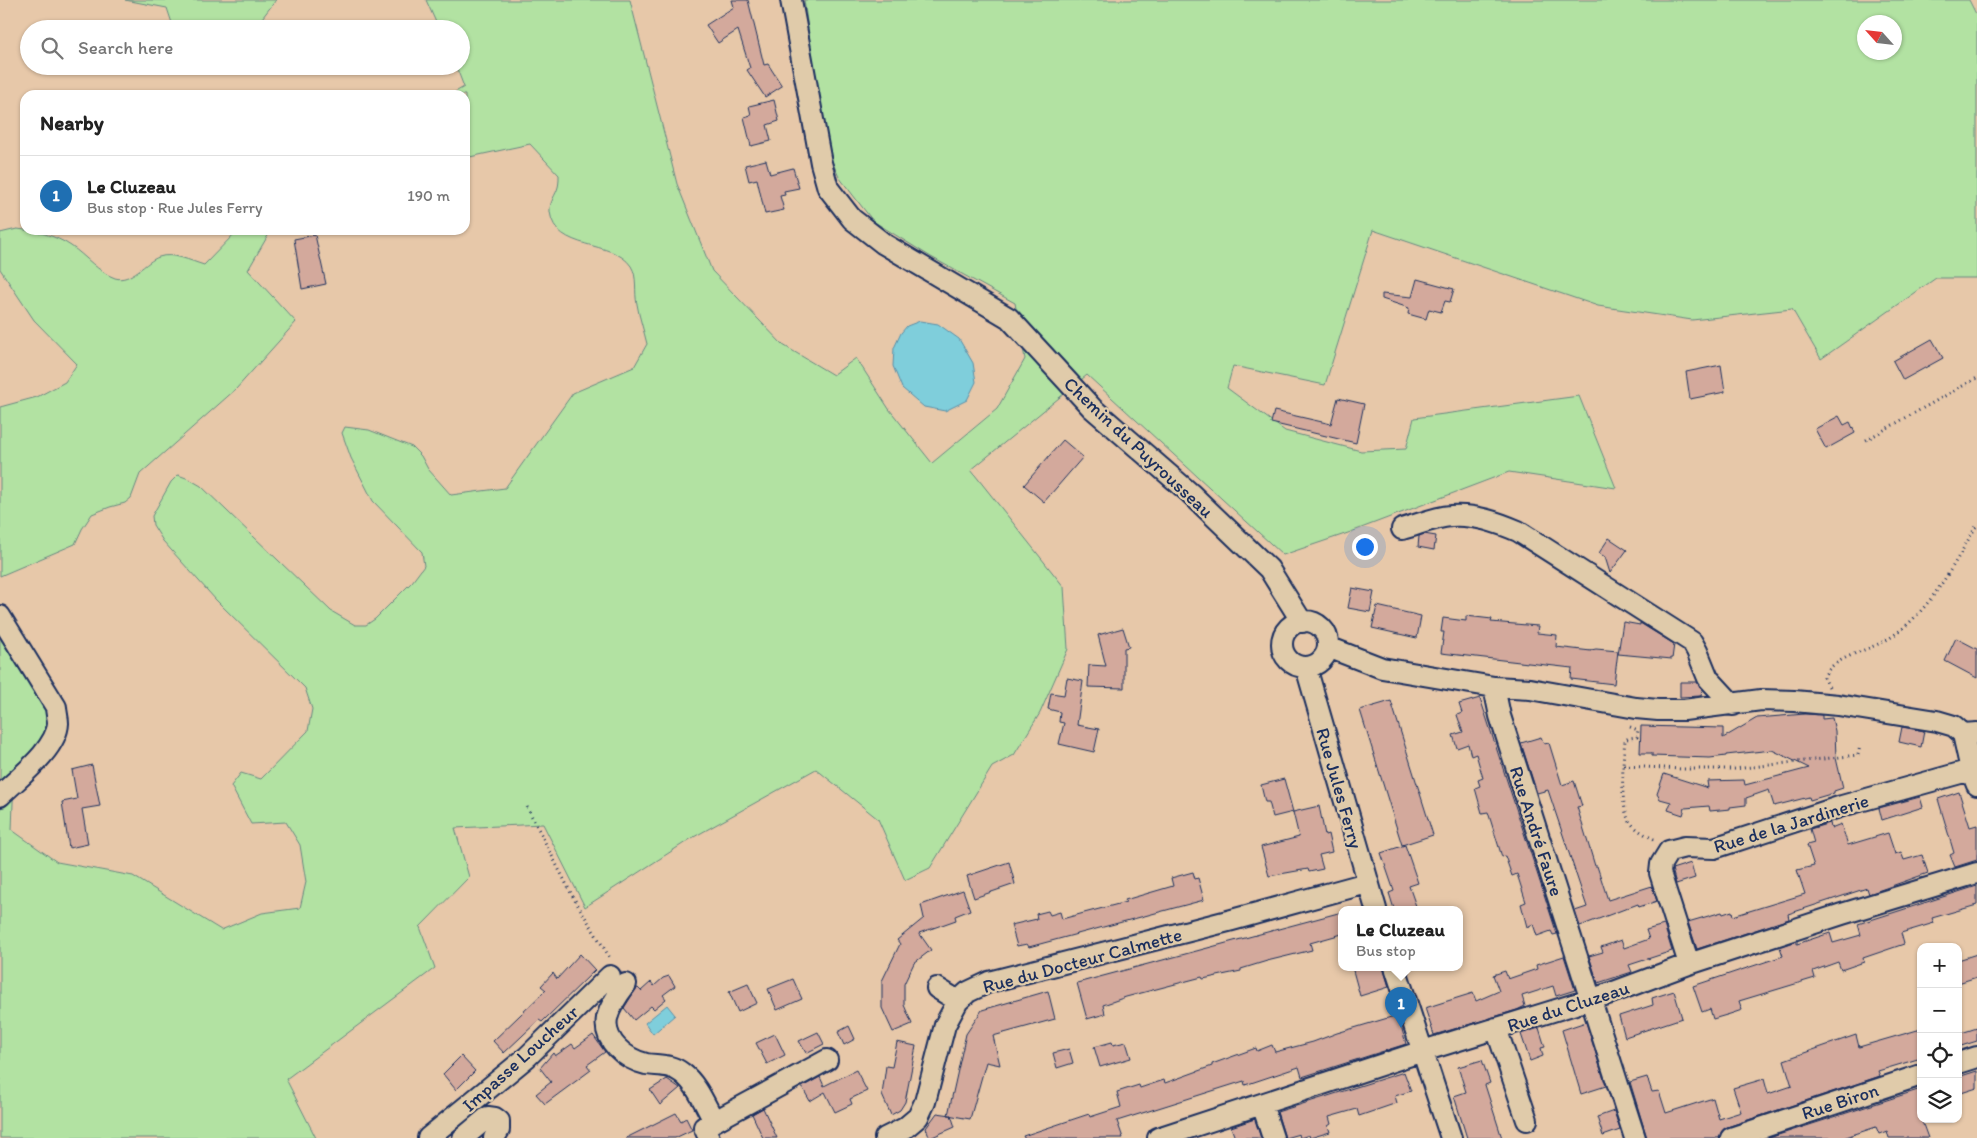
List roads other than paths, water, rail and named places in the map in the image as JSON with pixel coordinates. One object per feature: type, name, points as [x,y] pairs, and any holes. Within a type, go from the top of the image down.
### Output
[{"type":"street","name":"Chemin du Puyrousseau","points":[[791,0],[820,163],[828,188],[852,219],[884,244],[1009,318],[1092,408],[1190,493],[1269,568],[1302,622]]},
{"type":"street","points":[[1402,529],[1450,516],[1494,521],[1518,531],[1692,642],[1708,678],[1733,705]]},
{"type":"street","points":[[0,616],[56,707],[58,723],[55,736],[48,748],[0,796]]},
{"type":"street","points":[[1302,622],[1310,622],[1323,630],[1327,637],[1328,647],[1321,661],[1314,666],[1306,667],[1300,667],[1289,661],[1282,648],[1286,632],[1291,626],[1302,622]]},
{"type":"street","points":[[1328,647],[1382,668],[1494,687],[1530,689],[1658,710],[1733,705],[1761,700],[1794,701],[1838,705],[1937,721],[1954,726],[1970,734],[1974,778]]},
{"type":"street","name":"Rue Jules Ferry","points":[[1306,667],[1375,906]]},
{"type":"street","name":"Rue André Faure","points":[[1494,687],[1500,716],[1635,1138]]},
{"type":"street","name":"Rue de la Jardinerie","points":[[1689,964],[1660,874],[1661,864],[1669,852],[1685,847],[1714,848],[1842,806],[1974,778]]},
{"type":"street","name":"Rue du Cluzeau","points":[[1158,1138],[1422,1051],[1592,999],[1689,964],[1842,914],[1977,873]]},
{"type":"street","name":"Rue du Docteur Calmette","points":[[885,1138],[905,1128],[918,1117],[925,1102],[945,1025],[958,1001],[968,992],[989,982],[1232,920],[1367,883]]},
{"type":"street","points":[[1396,971],[1451,1138]]},
{"type":"street","name":"Impasse Loucheur","points":[[428,1138],[618,980],[619,993],[607,1018],[607,1031],[613,1044],[625,1055],[644,1063],[671,1067],[683,1074],[698,1092],[709,1129]]},
{"type":"street","points":[[937,988],[958,1001]]},
{"type":"street","points":[[1496,1028],[1526,1120]]},
{"type":"street","points":[[1962,1062],[1977,1057]]},
{"type":"street","points":[[709,1129],[827,1060]]},
{"type":"street","name":"Rue Biron","points":[[1731,1138],[1917,1076]]},
{"type":"street","points":[[1262,1104],[1273,1138]]},
{"type":"street","name":"Impasse Loucheur","points":[[463,1138],[488,1117],[499,1121],[499,1130],[494,1138]]},
{"type":"water","points":[[920,321],[938,324],[959,339],[973,363],[976,382],[967,400],[945,411],[924,407],[902,388],[893,366],[894,348],[901,333],[907,326]]},
{"type":"water","points":[[667,1005],[675,1015],[653,1034],[645,1023]]},
{"type":"place","name":"Le Cluzeau","points":[[1401,1028]]}]
